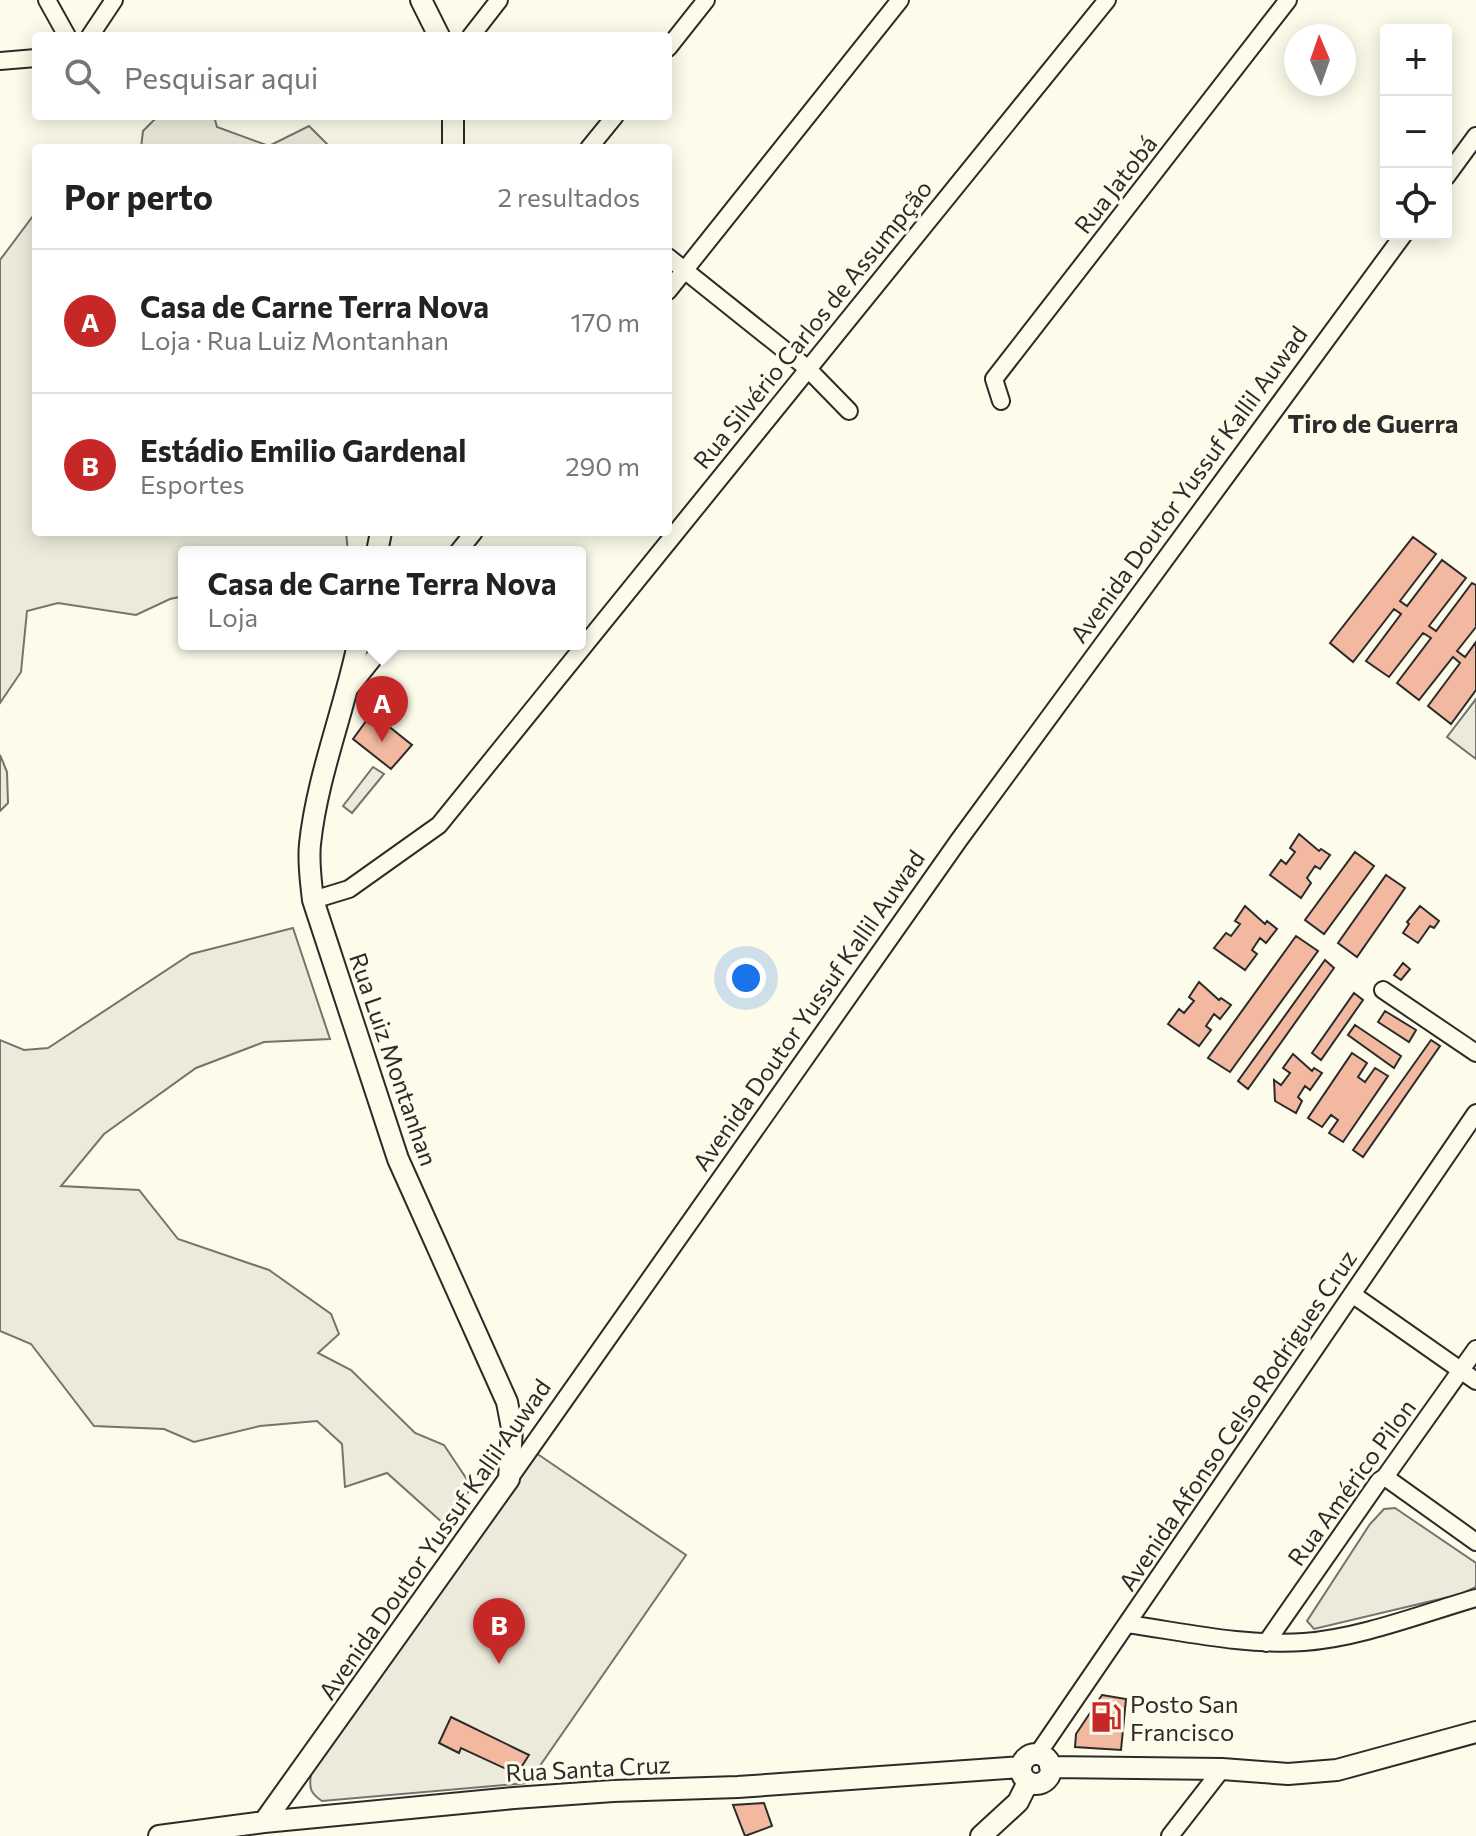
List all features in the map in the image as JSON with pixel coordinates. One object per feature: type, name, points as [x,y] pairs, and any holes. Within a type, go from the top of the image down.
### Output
[{"type":"street","points":[[47,0],[65,32]]},
{"type":"street","points":[[93,32],[114,0]]},
{"type":"street","points":[[421,0],[437,32]]},
{"type":"street","points":[[474,32],[499,0]]},
{"type":"street","points":[[672,43],[706,0]]},
{"type":"street","points":[[672,286],[900,0]]},
{"type":"street","name":"Rua Silvério Carlos de Assumpção","points":[[672,536],[1107,0]]},
{"type":"street","name":"Rua Jatobá","points":[[1001,401],[994,379],[1288,0]]},
{"type":"street","points":[[0,61],[32,58]]},
{"type":"street","points":[[453,120],[453,144]]},
{"type":"street","points":[[592,144],[612,120]]},
{"type":"street","points":[[1452,169],[1476,136]]},
{"type":"street","name":"Avenida Doutor Yussuf Kallil Auwad","points":[[264,1822],[959,840],[1400,240]]},
{"type":"street","points":[[672,260],[807,368],[849,411]]},
{"type":"street","name":"Rua Silvério Carlos de Assumpção","points":[[586,642],[672,536]]},
{"type":"street","name":"Rua Luiz Montanhan","points":[[357,650],[313,821],[309,869],[313,900],[398,1159],[507,1402],[512,1428],[509,1479]]},
{"type":"street","points":[[348,690],[380,650]]},
{"type":"street","name":"Rua Silvério Carlos de Assumpção","points":[[313,900],[349,889],[439,825],[580,650]]},
{"type":"street","points":[[1383,990],[1476,1053]]},
{"type":"street","name":"Avenida Afonso Celso Rodrigues Cruz","points":[[1034,1768],[1127,1624],[1476,1113]]},
{"type":"street","points":[[1352,1294],[1476,1381]]},
{"type":"street","name":"Rua Américo Pilon","points":[[1266,1643],[1476,1349]]},
{"type":"street","points":[[1385,1477],[1476,1542]]},
{"type":"street","points":[[1127,1624],[1266,1643],[1333,1639],[1476,1598]]},
{"type":"street","name":"Rua Santa Cruz","points":[[159,1836],[264,1822],[613,1791],[738,1787],[1034,1768],[1222,1769],[1288,1774],[1337,1770],[1476,1732]]},
{"type":"street","points":[[981,1836],[1018,1802],[1034,1768]]},
{"type":"street","points":[[1170,1836],[1222,1769]]},
{"type":"shaded area","points":[[154,120],[215,120],[217,127],[264,144],[141,144],[143,131]]},
{"type":"shaded area","points":[[309,126],[327,144],[273,144]]},
{"type":"shaded area","points":[[32,217],[32,536],[346,536],[347,546],[178,546],[178,597],[136,615],[58,603],[27,611],[21,672],[0,703],[0,260]]},
{"type":"shaded area","points":[[1476,699],[1476,759],[1447,737]]},
{"type":"shaded area","points":[[0,755],[7,772],[8,803],[0,811]]},
{"type":"shaded area","points":[[373,767],[384,774],[352,813],[343,806]]},
{"type":"shaded area","points":[[293,928],[330,1039],[264,1042],[196,1068],[104,1134],[61,1186],[139,1190],[178,1239],[269,1270],[331,1314],[339,1334],[318,1353],[351,1370],[415,1433],[444,1445],[472,1487],[444,1524],[387,1473],[345,1487],[342,1444],[317,1421],[260,1426],[194,1442],[164,1429],[94,1426],[31,1344],[0,1331],[0,1040],[24,1050],[48,1048],[191,954]]},
{"type":"shaded area","points":[[536,1453],[686,1555],[528,1783],[322,1801],[311,1790],[311,1774]]},
{"type":"shaded area","points":[[1395,1508],[1476,1563],[1476,1587],[1461,1594],[1314,1629],[1307,1621],[1370,1524],[1384,1509]]},
{"type":"building","points":[[1413,537],[1436,554],[1400,601],[1407,606],[1442,560],[1466,578],[1429,626],[1436,631],[1472,583],[1476,585],[1476,627],[1457,651],[1465,657],[1476,642],[1476,690],[1451,724],[1428,706],[1460,663],[1453,657],[1419,700],[1397,683],[1431,638],[1423,633],[1389,677],[1366,661],[1401,614],[1394,609],[1353,662],[1330,643]]},
{"type":"building","points":[[372,713],[412,745],[391,769],[353,739]]},
{"type":"building","points":[[1299,834],[1319,851],[1321,849],[1330,855],[1320,869],[1315,866],[1307,878],[1311,883],[1301,898],[1270,875],[1281,860],[1286,864],[1295,852],[1290,848]]},
{"type":"building","points":[[1355,852],[1374,866],[1324,934],[1305,920]]},
{"type":"building","points":[[1386,875],[1405,888],[1357,957],[1338,943]]},
{"type":"building","points":[[1245,906],[1265,924],[1267,921],[1277,929],[1266,943],[1260,938],[1252,950],[1257,954],[1245,970],[1214,948],[1226,933],[1231,936],[1240,924],[1235,921]]},
{"type":"building","points":[[1420,906],[1439,921],[1434,928],[1430,926],[1418,943],[1403,933],[1409,924],[1407,922]]},
{"type":"building","points":[[1296,936],[1318,951],[1230,1072],[1208,1058]]},
{"type":"building","points":[[1325,960],[1334,968],[1248,1089],[1238,1081]]},
{"type":"building","points":[[1403,963],[1410,969],[1401,980],[1394,975]]},
{"type":"building","points":[[1199,982],[1219,1000],[1221,998],[1231,1005],[1220,1019],[1214,1014],[1206,1026],[1211,1030],[1199,1046],[1168,1024],[1179,1009],[1184,1013],[1194,1001],[1189,997]]},
{"type":"building","points":[[1354,993],[1363,1000],[1321,1060],[1312,1053]]},
{"type":"building","points":[[1385,1011],[1416,1030],[1409,1042],[1378,1022]]},
{"type":"building","points":[[1355,1025],[1401,1056],[1394,1068],[1348,1035]]},
{"type":"building","points":[[1431,1040],[1440,1046],[1363,1157],[1353,1150]]},
{"type":"building","points":[[1352,1053],[1367,1063],[1358,1077],[1365,1082],[1375,1068],[1388,1076],[1343,1142],[1329,1133],[1338,1120],[1331,1115],[1322,1127],[1308,1118]]},
{"type":"building","points":[[1293,1054],[1312,1071],[1314,1068],[1322,1073],[1310,1090],[1305,1086],[1298,1097],[1302,1101],[1296,1113],[1275,1101],[1274,1080],[1281,1085],[1290,1073],[1283,1068]]},
{"type":"building","name":"Posto San Francisco","points":[[1102,1695],[1126,1699],[1121,1750],[1075,1747],[1076,1734]]},
{"type":"building","points":[[451,1717],[529,1755],[517,1774],[461,1748],[459,1753],[439,1743]]},
{"type":"building","points":[[764,1803],[772,1826],[745,1836],[733,1805]]},
{"type":"place","name":"Casa de Carne Terra Nova","points":[[382,742]]},
{"type":"place","name":"Estádio Emilio Gardenal","points":[[499,1664]]},
{"type":"place","name":"Posto San Francisco","points":[[1106,1717]]},
{"type":"district","name":"Tiro de Guerra","points":[[1373,422]]}]
